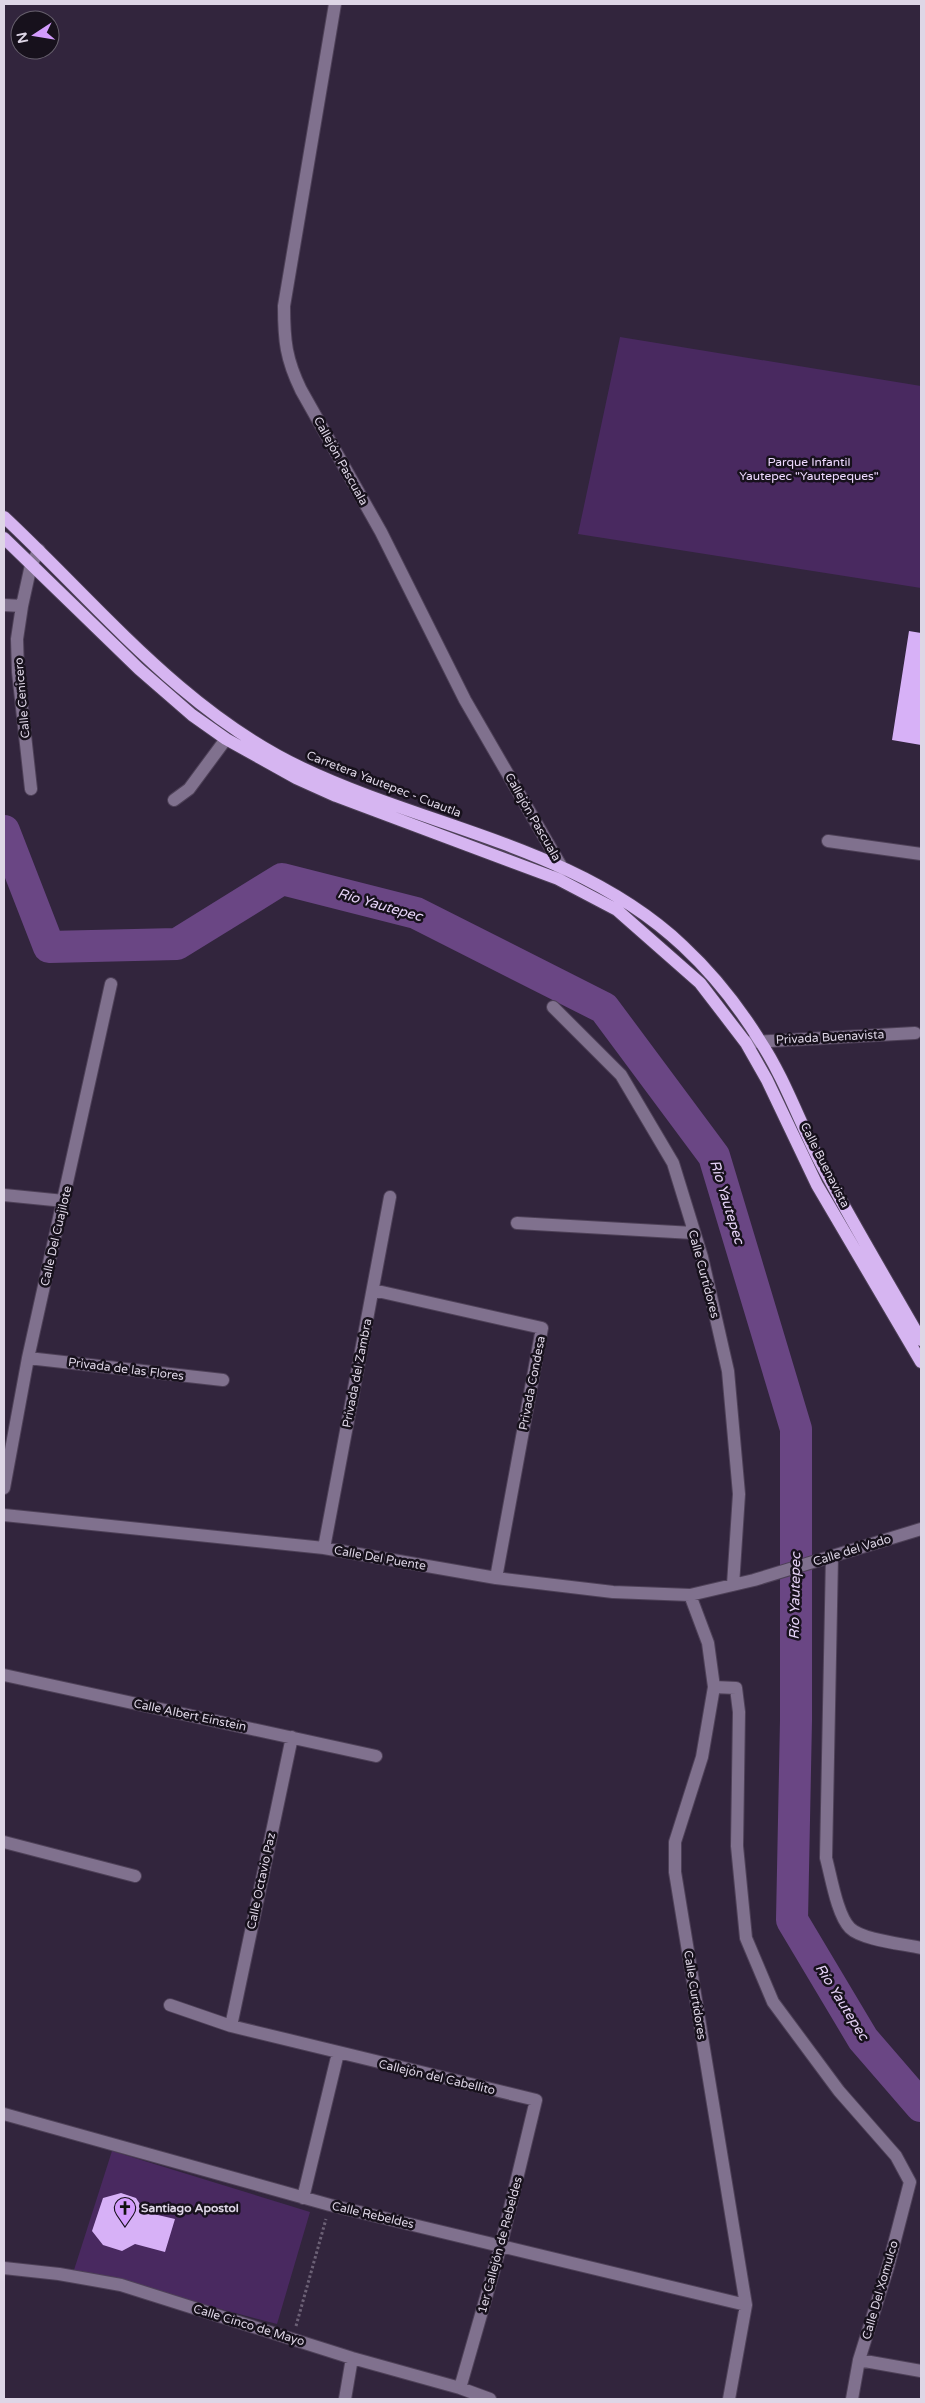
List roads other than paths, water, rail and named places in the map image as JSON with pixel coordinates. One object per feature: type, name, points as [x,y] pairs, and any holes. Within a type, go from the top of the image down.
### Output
[{"type":"main road","name":"Carretera Yautepec - Cuautla","points":[[4,517],[158,667],[200,703],[298,773],[336,796],[558,879],[617,910],[700,982]]},
{"type":"main road","name":"Carretera Yautepec - Cuautla","points":[[4,538],[139,668],[192,715],[226,739],[298,773],[561,866],[619,898],[646,917],[682,944],[713,976]]},
{"type":"main road","name":"Calle Buenavista","points":[[713,976],[761,1041],[825,1171],[921,1340]]},
{"type":"main road","name":"Calle Buenavista","points":[[700,982],[746,1043],[767,1080],[817,1185],[921,1362]]},
{"type":"street","name":"Callejón Pascuala","points":[[335,4],[284,306],[286,348],[292,370],[301,390],[380,532],[465,700],[561,866],[558,879]]},
{"type":"street","name":"Calle Cenicero","points":[[31,789],[18,672],[17,639],[31,565],[39,550]]},
{"type":"street","points":[[4,605],[22,606]]},
{"type":"street","points":[[192,715],[200,703]]},
{"type":"street","points":[[174,800],[189,789],[226,739]]},
{"type":"street","points":[[828,841],[921,854]]},
{"type":"street","name":"Calle Del Cuajilote","points":[[4,1488],[28,1358],[111,984]]},
{"type":"street","name":"Calle Curtidores","points":[[553,1007],[622,1075],[673,1163],[702,1258],[728,1371],[739,1494],[733,1584]]},
{"type":"street","name":"Privada Buenavista","points":[[746,1043],[915,1033]]},
{"type":"street","points":[[4,1195],[64,1202]]},
{"type":"street","name":"Privada del Zambra","points":[[324,1548],[390,1197]]},
{"type":"street","points":[[517,1223],[693,1233]]},
{"type":"street","name":"Privada Condesa","points":[[373,1290],[542,1328],[496,1578]]},
{"type":"street","name":"Privada de las Flores","points":[[28,1358],[223,1380]]},
{"type":"street","name":"Calle Del Puente","points":[[4,1515],[324,1548],[496,1578],[613,1592],[690,1595],[754,1580]]},
{"type":"street","name":"Calle del Vado","points":[[754,1580],[921,1529]]},
{"type":"street","points":[[832,1556],[826,1858],[838,1905],[850,1928],[866,1936],[921,1948]]},
{"type":"street","name":"Calle Curtidores","points":[[690,1595],[708,1643],[714,1688],[702,1757],[675,1842],[675,1872],[746,2305],[729,2399]]},
{"type":"street","name":"Calle Albert Einstein","points":[[4,1675],[376,1756]]},
{"type":"street","name":"Calle Del Xomulco","points":[[714,1688],[736,1688],[740,1712],[737,1846],[746,1938],[772,2002],[839,2091],[896,2156],[910,2182],[888,2267],[859,2360],[852,2399]]},
{"type":"street","name":"Calle Octavio Paz","points":[[231,2026],[292,1737]]},
{"type":"street","points":[[4,1842],[135,1876]]},
{"type":"street","name":"Callejón del Cabellito","points":[[170,2005],[231,2026],[536,2100]]},
{"type":"street","points":[[303,2198],[338,2053]]},
{"type":"street","name":"1er Callejón de Rebeldes","points":[[460,2388],[501,2245],[536,2100]]},
{"type":"street","name":"Calle Rebeldes","points":[[4,2114],[330,2205],[746,2305]]},
{"type":"street","name":"Calle Cinco de Mayo","points":[[4,2268],[59,2274],[121,2285],[352,2358],[460,2388],[490,2399]]},
{"type":"street","points":[[345,2399],[352,2358]]},
{"type":"street","points":[[859,2360],[921,2370]]},
{"type":"waterway","name":"Río Yautepec","points":[[4,831],[49,947],[177,944],[282,879],[416,913],[604,1008],[714,1156],[796,1429],[796,1720],[792,1920],[863,2039],[921,2106]]},
{"type":"place","name":"Santiago Apostol","points":[[125,2227]]},
{"type":"park label","name":"Parque Infantil Yautepec \"Yautepeques\"","points":[[809,469]]}]
